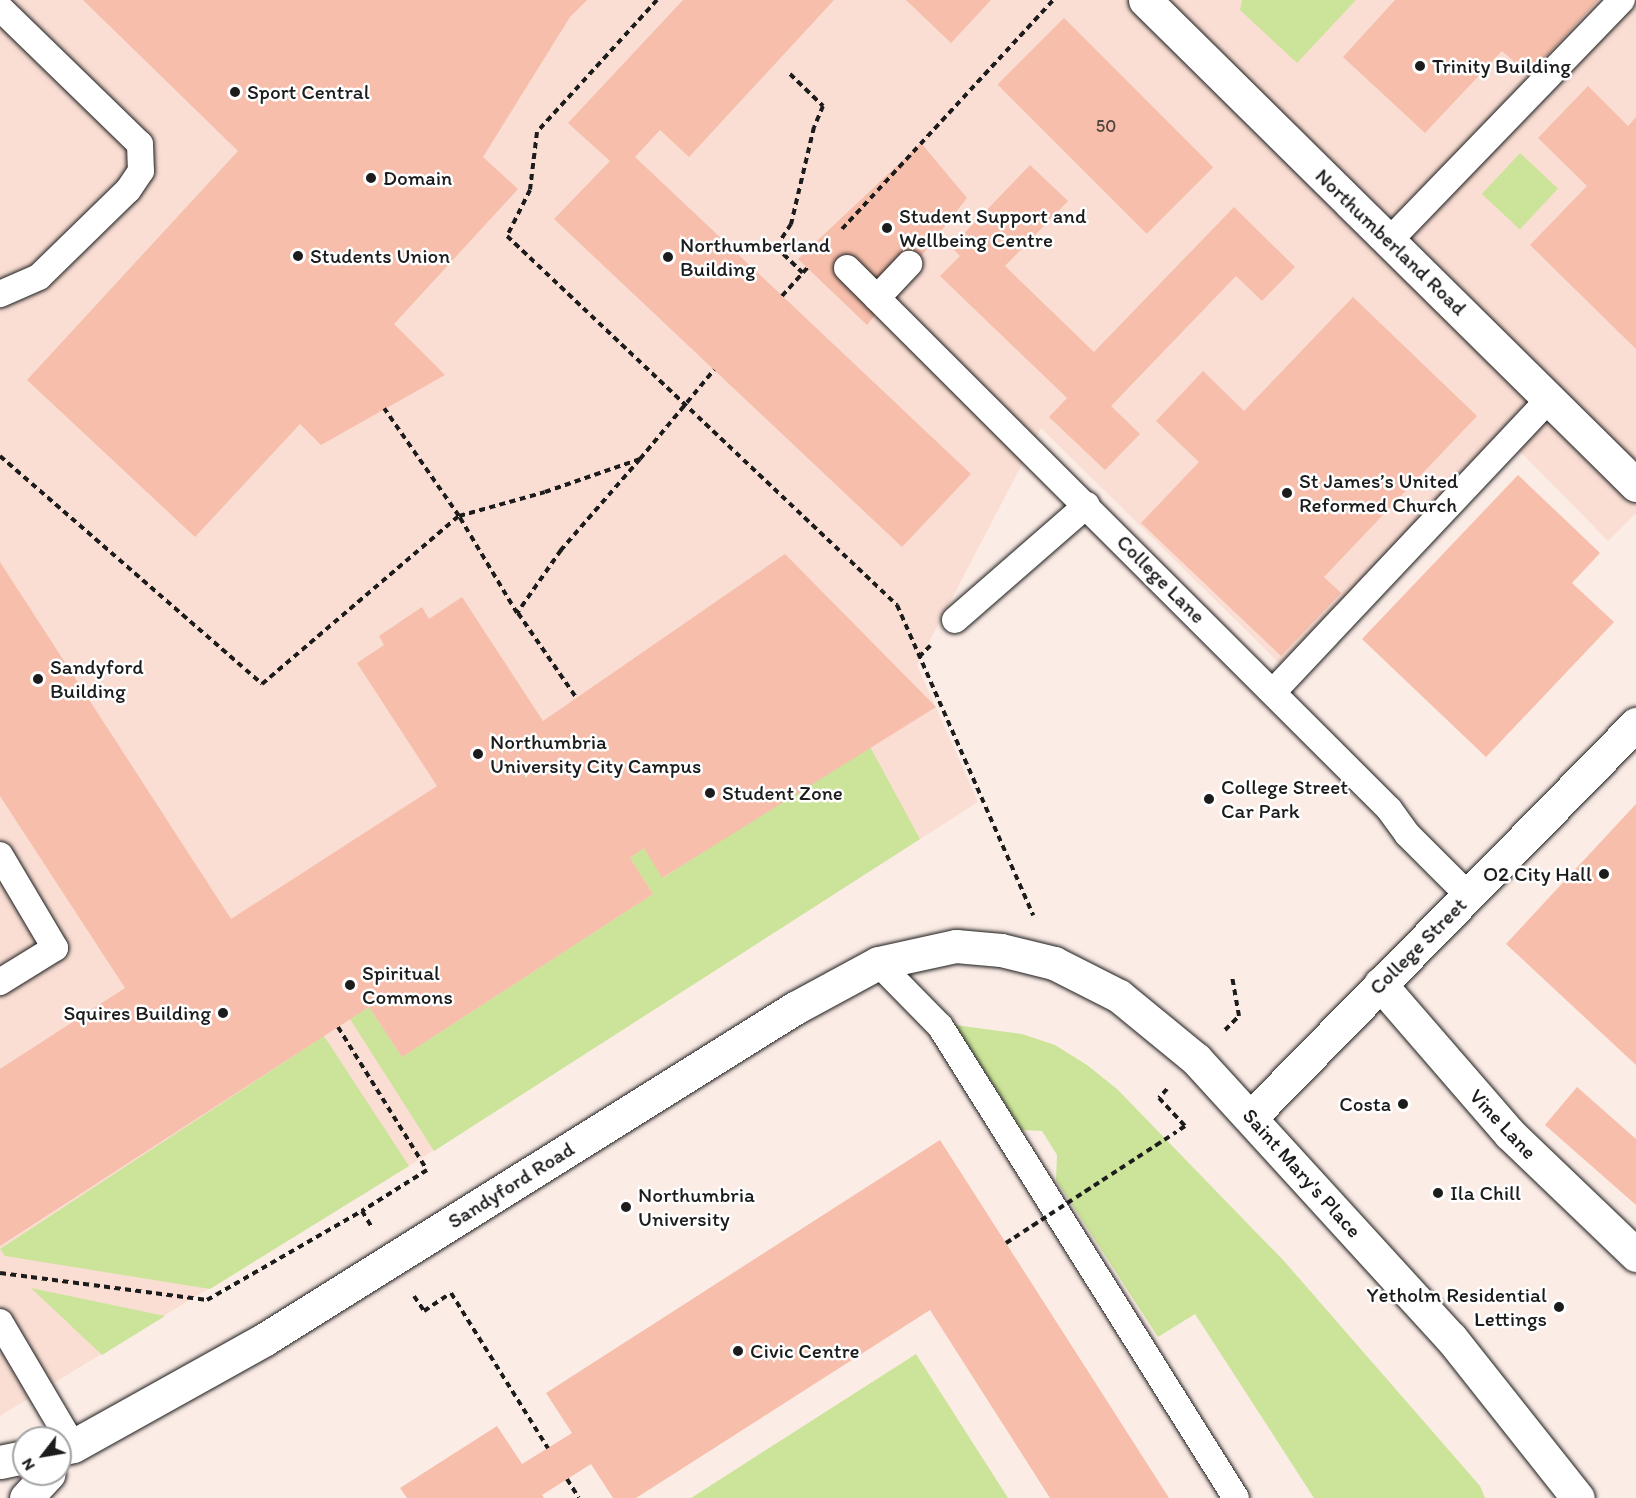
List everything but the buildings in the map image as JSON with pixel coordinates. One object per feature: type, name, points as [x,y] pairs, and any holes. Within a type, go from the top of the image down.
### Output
[{"type":"main road","name":"Northumberland Road","points":[[1145,0],[1636,485]]},
{"type":"main road","name":"College Street","points":[[1251,1116],[1636,724]]},
{"type":"main road","name":"Saint Mary's Place","points":[[956,946],[1001,950],[1054,963],[1119,996],[1196,1059],[1251,1116],[1451,1338],[1578,1498]]},
{"type":"main road","name":"Sandyford Road","points":[[72,1448],[265,1339],[795,1008],[878,963],[956,946]]},
{"type":"main road","name":"Vine Lane","points":[[1380,984],[1510,1134],[1636,1255]]},
{"type":"main road","points":[[26,1498],[37,1486]]},
{"type":"lane","points":[[1389,241],[1622,0]]},
{"type":"lane","points":[[0,8],[140,144],[141,171],[128,190],[39,277],[0,294]]},
{"type":"lane","points":[[877,298],[909,264]]},
{"type":"lane","name":"College Lane","points":[[847,268],[1273,692],[1468,895]]},
{"type":"lane","points":[[1273,692],[1550,398]]},
{"type":"lane","points":[[955,620],[1087,505]]},
{"type":"lane","points":[[0,855],[56,948],[0,982]]},
{"type":"lane","points":[[878,963],[940,1026],[1236,1498]]},
{"type":"lane","points":[[0,1322],[51,1426]]},
{"type":"path","points":[[657,0],[537,132],[530,190],[507,236],[897,605],[1054,963]]},
{"type":"path","points":[[835,237],[1053,0]]},
{"type":"path","points":[[790,74],[823,106],[814,127],[791,224],[776,247],[803,273]]},
{"type":"path","points":[[782,296],[815,259]]},
{"type":"path","points":[[518,613],[561,550],[714,370]]},
{"type":"path","points":[[384,408],[459,516],[518,613],[577,699]]},
{"type":"path","points":[[0,456],[262,684],[459,516],[545,492],[640,459]]},
{"type":"path","points":[[1196,1059],[1239,1016],[1232,978]]},
{"type":"path","points":[[1006,1243],[1173,1134]]},
{"type":"path","points":[[0,1273],[207,1300],[362,1211]]},
{"type":"path","points":[[501,1370],[548,1448]]},
{"type":"path","points":[[567,1479],[579,1498]]},
{"type":"shaded area","name":"Northumbria University City Campus","points":[[0,0],[1636,0],[1636,513],[1608,541],[1502,433],[1280,664],[1041,428],[917,665],[978,802],[409,1166],[0,1416]]},
{"type":"green space","points":[[1242,0],[1356,0],[1297,63],[1240,10]]},
{"type":"green space","points":[[1520,153],[1558,188],[1520,229],[1482,194]]},
{"type":"green space","points":[[868,743],[920,839],[434,1151],[350,1019],[369,1007],[402,1057],[653,894],[630,858],[644,848],[663,878]]},
{"type":"green space","points":[[955,1025],[1022,1034],[1055,1045],[1087,1065],[1117,1089],[1284,1261],[1480,1486],[1485,1498],[1314,1498],[1195,1314],[1158,1337],[1056,1180],[1057,1155],[1042,1131],[1022,1130]]},
{"type":"green space","points":[[324,1036],[409,1166],[210,1289],[5,1256],[0,1249]]},
{"type":"green space","points":[[31,1288],[165,1316],[102,1355]]},
{"type":"green space","points":[[916,1354],[1008,1498],[691,1498]]},
{"type":"place","name":"Trinity Building","points":[[1420,66]]},
{"type":"place","name":"Sport Central","points":[[235,92]]},
{"type":"place","name":"Domain","points":[[371,178]]},
{"type":"place","name":"Student Support and Wellbeing Centre","points":[[887,228]]},
{"type":"place","name":"Students Union","points":[[298,256]]},
{"type":"place","name":"Northumberland Building","points":[[668,257]]},
{"type":"place","name":"St James’s United Reformed Church","points":[[1287,493]]},
{"type":"place","name":"Sandyford Building","points":[[38,679]]},
{"type":"place","name":"Northumbria University City Campus","points":[[478,754]]},
{"type":"place","name":"Student Zone","points":[[710,793]]},
{"type":"place","name":"College Street Car Park","points":[[1209,799]]},
{"type":"place","name":"O2 City Hall","points":[[1604,874]]},
{"type":"place","name":"Spiritual Commons","points":[[350,985]]},
{"type":"place","name":"Squires Building","points":[[223,1013]]},
{"type":"place","name":"Costa","points":[[1403,1104]]},
{"type":"place","name":"Ila Chill","points":[[1438,1193]]},
{"type":"place","name":"Northumbria University","points":[[626,1207]]},
{"type":"place","name":"Yetholm Residential Lettings","points":[[1559,1307]]},
{"type":"place","name":"Civic Centre","points":[[738,1351]]}]
